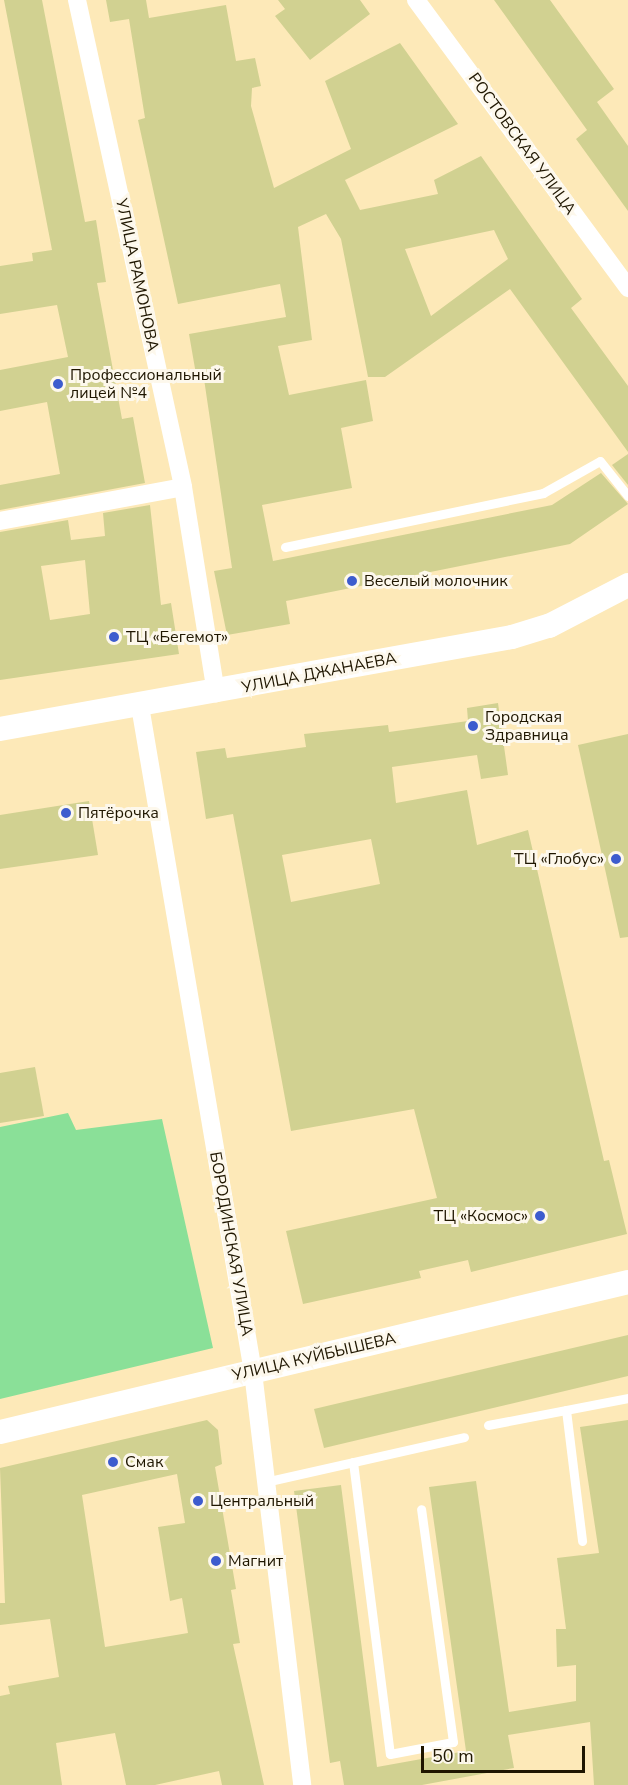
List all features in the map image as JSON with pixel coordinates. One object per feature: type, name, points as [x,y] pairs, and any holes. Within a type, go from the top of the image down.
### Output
[{"type":"street","name":"УЛИЦА РАМОНОВА","points":[[77,0],[183,487],[216,693]]},
{"type":"street","name":"РОСТОВСКАЯ УЛИЦА","points":[[416,0],[628,288]]},
{"type":"street","points":[[0,521],[183,487]]},
{"type":"street","name":"УЛИЦА ДЖАНАЕВА","points":[[0,729],[216,693],[512,637],[549,626],[628,585]]},
{"type":"street","name":"БОРОДИНСКАЯ УЛИЦА","points":[[140,706],[253,1372],[302,1785]]},
{"type":"street","name":"УЛИЦА КУЙБЫШЕВА","points":[[0,1432],[628,1282]]},
{"type":"lane","points":[[285,547],[543,493],[600,461],[628,495]]},
{"type":"lane","points":[[488,1425],[628,1398]]},
{"type":"lane","points":[[566,1410],[582,1541]]},
{"type":"lane","points":[[265,1482],[464,1437]]},
{"type":"lane","points":[[353,1462],[390,1754],[453,1742],[421,1509]]},
{"type":"green space","points":[[68,1113],[76,1130],[162,1119],[213,1348],[0,1399],[0,1127]]},
{"type":"building","points":[[4,0],[42,0],[85,222],[96,220],[106,282],[97,283],[122,419],[133,417],[145,483],[0,510],[0,485],[60,474],[47,402],[0,411],[0,370],[68,357],[57,305],[0,314],[0,266],[33,261],[32,253],[52,250]]},
{"type":"building","points":[[106,0],[146,0],[149,18],[226,5],[236,61],[255,58],[261,86],[252,88],[251,106],[274,188],[351,149],[325,81],[400,43],[458,124],[345,180],[360,210],[438,194],[434,180],[481,156],[582,299],[571,308],[628,386],[628,452],[510,289],[385,377],[368,377],[341,239],[326,214],[298,227],[312,340],[278,346],[289,395],[366,380],[373,421],[341,428],[352,488],[262,505],[273,561],[552,505],[601,473],[628,504],[570,544],[286,601],[290,624],[227,635],[214,571],[232,568],[204,379],[197,380],[189,334],[286,317],[280,284],[178,304],[138,120],[145,118],[129,19],[110,22]],"holes":[[[494,230],[508,259],[431,316],[405,249]]]},
{"type":"building","points":[[278,0],[360,0],[370,14],[310,60],[275,16],[285,9]]},
{"type":"building","points":[[494,0],[550,0],[614,89],[597,102],[628,146],[628,211],[576,139],[587,130]]},
{"type":"building","points":[[628,454],[628,485],[612,465]]},
{"type":"building","points":[[150,505],[161,605],[171,603],[179,654],[0,680],[0,532],[68,520],[71,540],[105,536],[103,513]],"holes":[[[85,560],[90,614],[50,620],[41,566]]]},
{"type":"building","points":[[498,703],[508,775],[481,779],[477,755],[392,767],[396,803],[467,790],[477,845],[528,830],[604,1161],[609,1160],[627,1234],[471,1272],[468,1260],[419,1271],[421,1278],[303,1304],[286,1231],[437,1198],[414,1109],[291,1131],[233,814],[206,819],[196,752],[225,748],[227,758],[306,747],[304,734],[388,725],[389,732],[468,721],[467,708]],"holes":[[[371,839],[380,884],[291,902],[282,855]]]},
{"type":"building","name":"ТЦ «Глобус»","points":[[628,734],[628,937],[620,938],[578,745]]},
{"type":"building","points":[[89,801],[98,855],[0,869],[0,815]]},
{"type":"building","points":[[35,1067],[44,1116],[0,1123],[0,1073]]},
{"type":"building","points":[[628,1335],[628,1376],[324,1448],[314,1409]]},
{"type":"building","points":[[207,1420],[218,1430],[222,1464],[215,1467],[236,1589],[231,1590],[240,1643],[233,1644],[264,1785],[222,1785],[219,1771],[155,1785],[126,1785],[115,1733],[56,1743],[62,1785],[0,1785],[0,1696],[10,1694],[8,1686],[59,1677],[50,1619],[0,1625],[0,1603],[5,1603],[0,1468]],"holes":[[[177,1474],[185,1523],[158,1527],[170,1601],[182,1598],[188,1633],[105,1647],[82,1495]]]},
{"type":"building","points":[[628,1420],[628,1785],[594,1785],[590,1722],[508,1735],[514,1768],[422,1785],[344,1785],[340,1761],[330,1763],[294,1491],[341,1485],[377,1767],[466,1751],[429,1487],[476,1481],[509,1712],[576,1701],[576,1665],[557,1667],[556,1629],[566,1629],[557,1558],[599,1553],[580,1427]]},
{"type":"place","name":"Профессиональный лицей №4","points":[[58,384]]},
{"type":"place","name":"Веселый молочник","points":[[352,581]]},
{"type":"place","name":"ТЦ «Бегемот»","points":[[114,637]]},
{"type":"place","name":"Городская Здравница","points":[[473,726]]},
{"type":"place","name":"Пятёрочка","points":[[66,813]]},
{"type":"place","name":"ТЦ «Глобус»","points":[[616,859]]},
{"type":"place","name":"ТЦ «Космос»","points":[[540,1216]]},
{"type":"place","name":"Смак","points":[[113,1462]]},
{"type":"place","name":"Центральный","points":[[198,1501]]},
{"type":"place","name":"Магнит","points":[[216,1561]]}]
